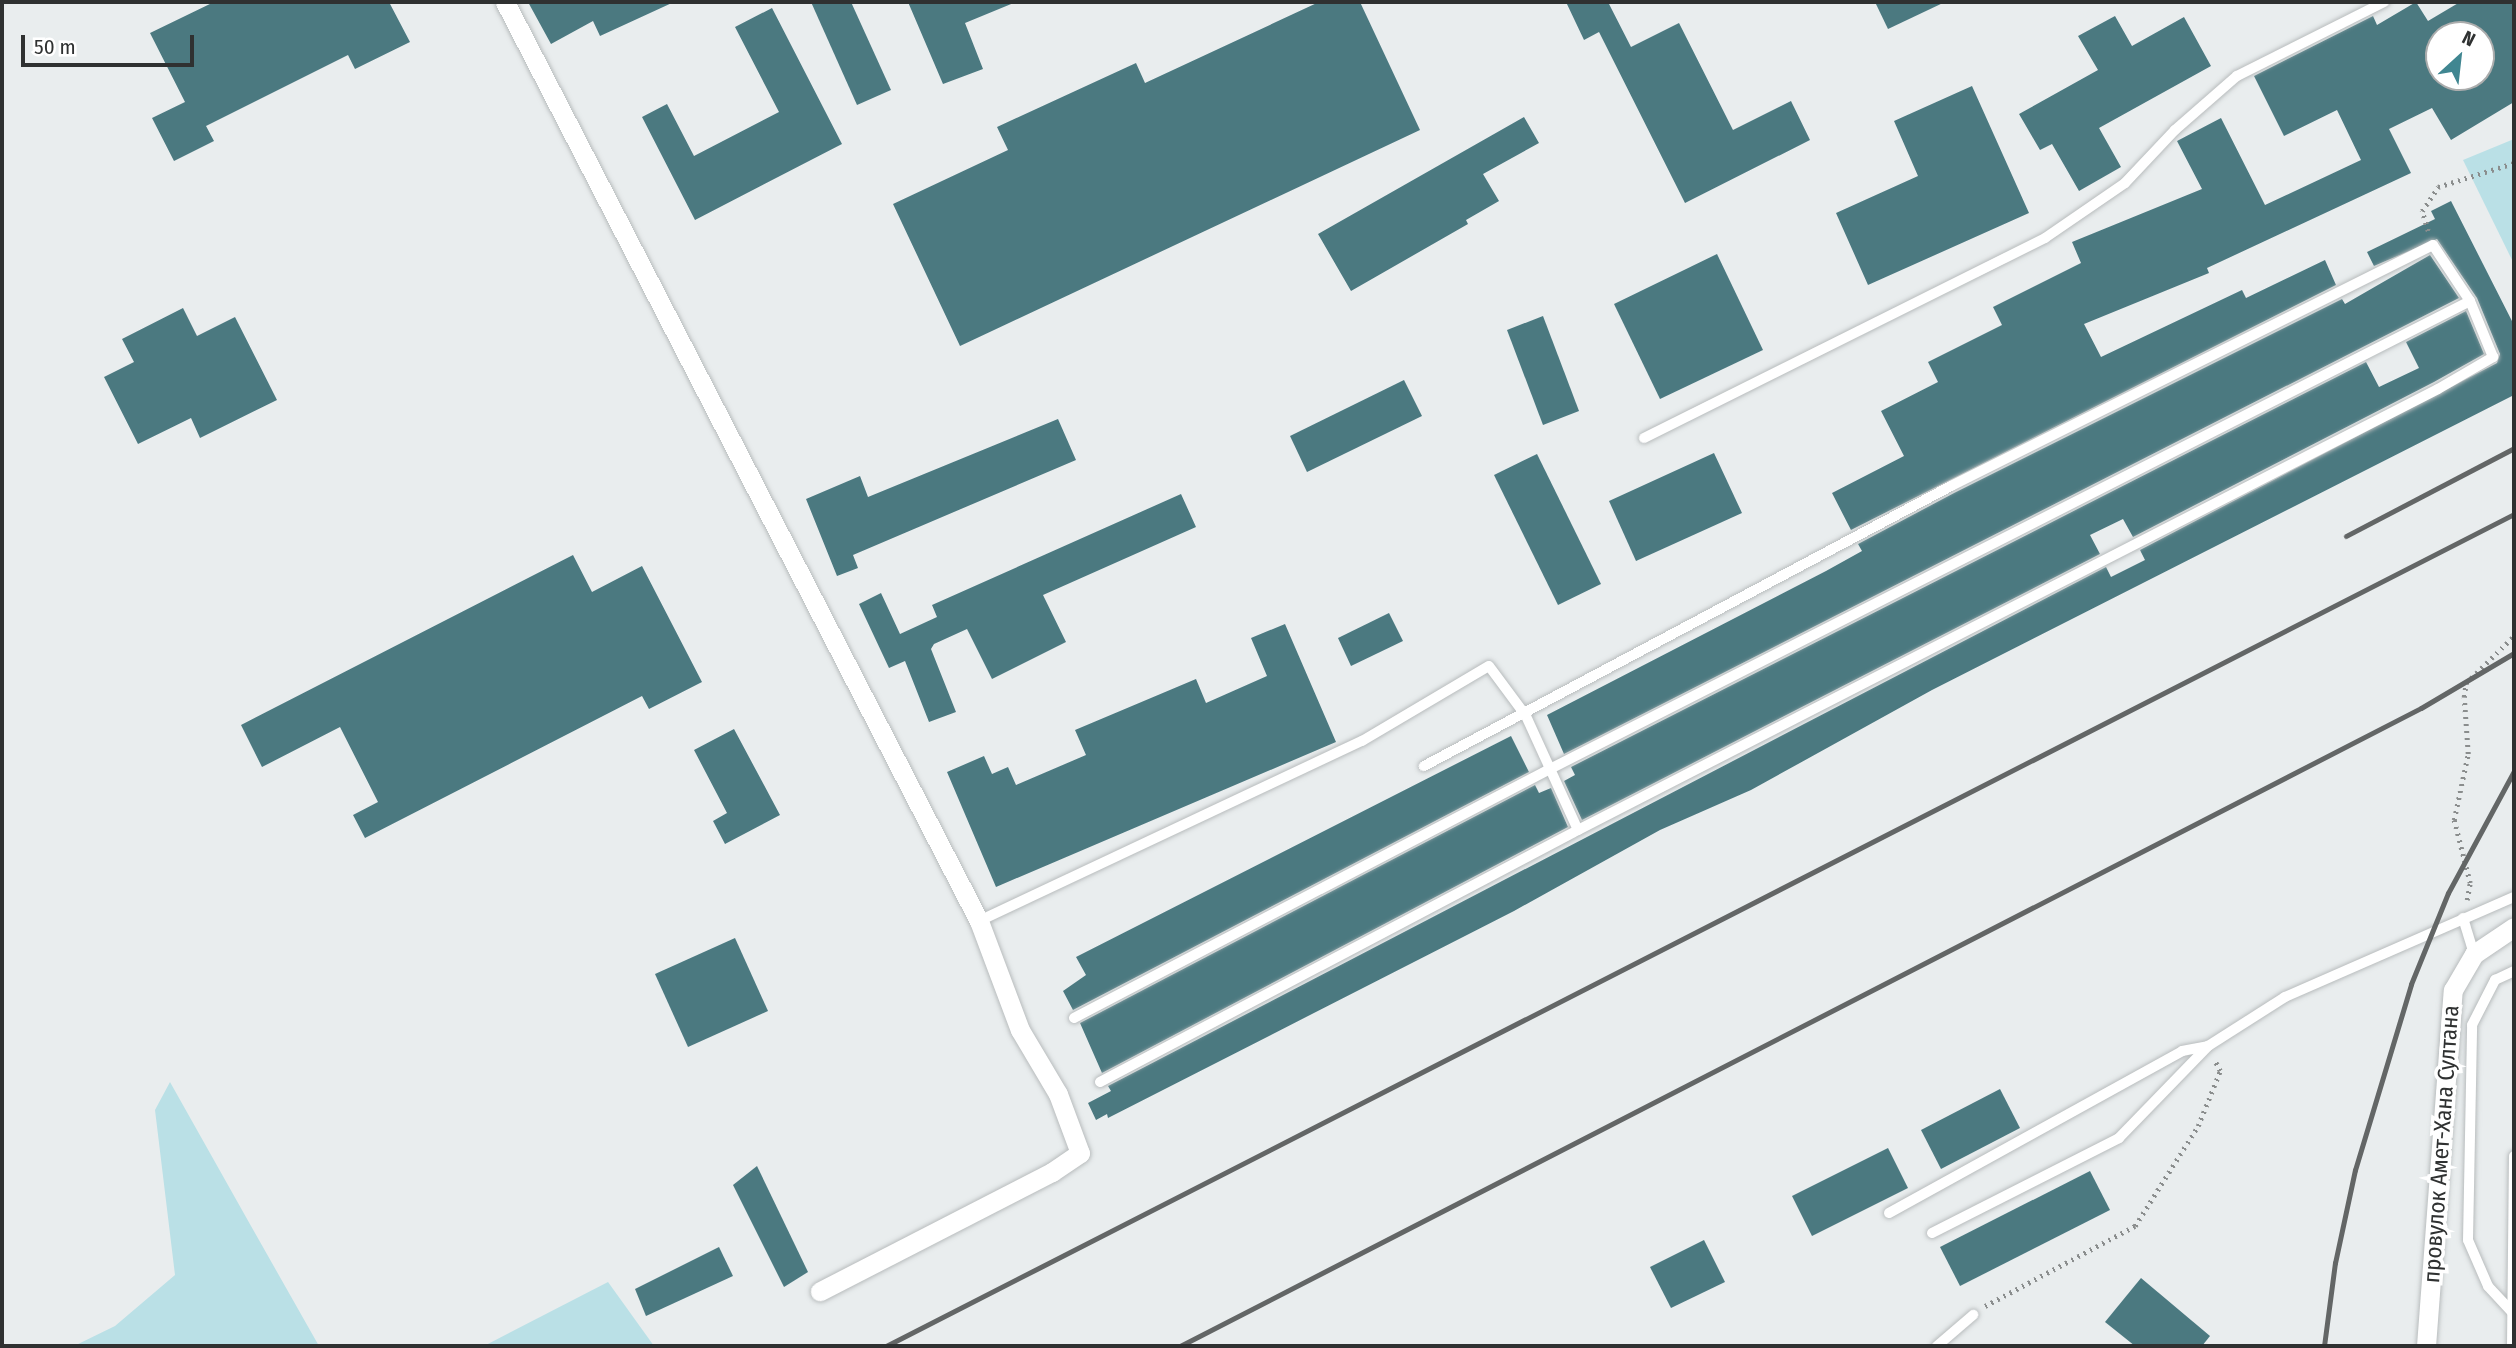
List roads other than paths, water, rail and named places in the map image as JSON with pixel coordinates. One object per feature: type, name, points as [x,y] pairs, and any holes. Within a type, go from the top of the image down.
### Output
[{"type":"street","points":[[505,2],[979,921],[1020,1030],[1058,1094],[1080,1153],[1052,1172],[820,1291]]},
{"type":"street","name":"провулок Амет-Хана Султана","points":[[2426,1346],[2453,990],[2474,954],[2514,927]]},
{"type":"lane","points":[[1644,438],[2045,238],[2125,183],[2175,130],[2237,76],[2384,2]]},
{"type":"lane","points":[[1100,1082],[1578,830],[2438,389],[2493,356],[2470,301],[2433,245],[1951,486],[1525,716],[1424,766]]},
{"type":"lane","points":[[1074,1018],[1548,770],[2470,301]]},
{"type":"lane","points":[[979,921],[1363,741],[1489,666],[1525,716],[1578,830]]},
{"type":"lane","points":[[1933,1234],[2119,1138],[2208,1046],[2285,997],[2514,897]]},
{"type":"lane","points":[[2463,918],[2474,954]]},
{"type":"lane","points":[[2512,1312],[2488,1286],[2468,1240],[2472,1025],[2495,980],[2514,971]]},
{"type":"lane","points":[[1889,1213],[2182,1051],[2208,1046]]},
{"type":"lane","points":[[2512,1346],[2514,1156]]},
{"type":"lane","points":[[1937,1346],[1973,1315]]},
{"type":"railway","points":[[2346,536],[2514,448]]},
{"type":"railway","points":[[886,1346],[2514,514]]},
{"type":"railway","points":[[1180,1346],[2421,708],[2514,653]]},
{"type":"railway","points":[[2324,1346],[2335,1263],[2355,1170],[2411,984],[2448,893],[2514,771]]}]
